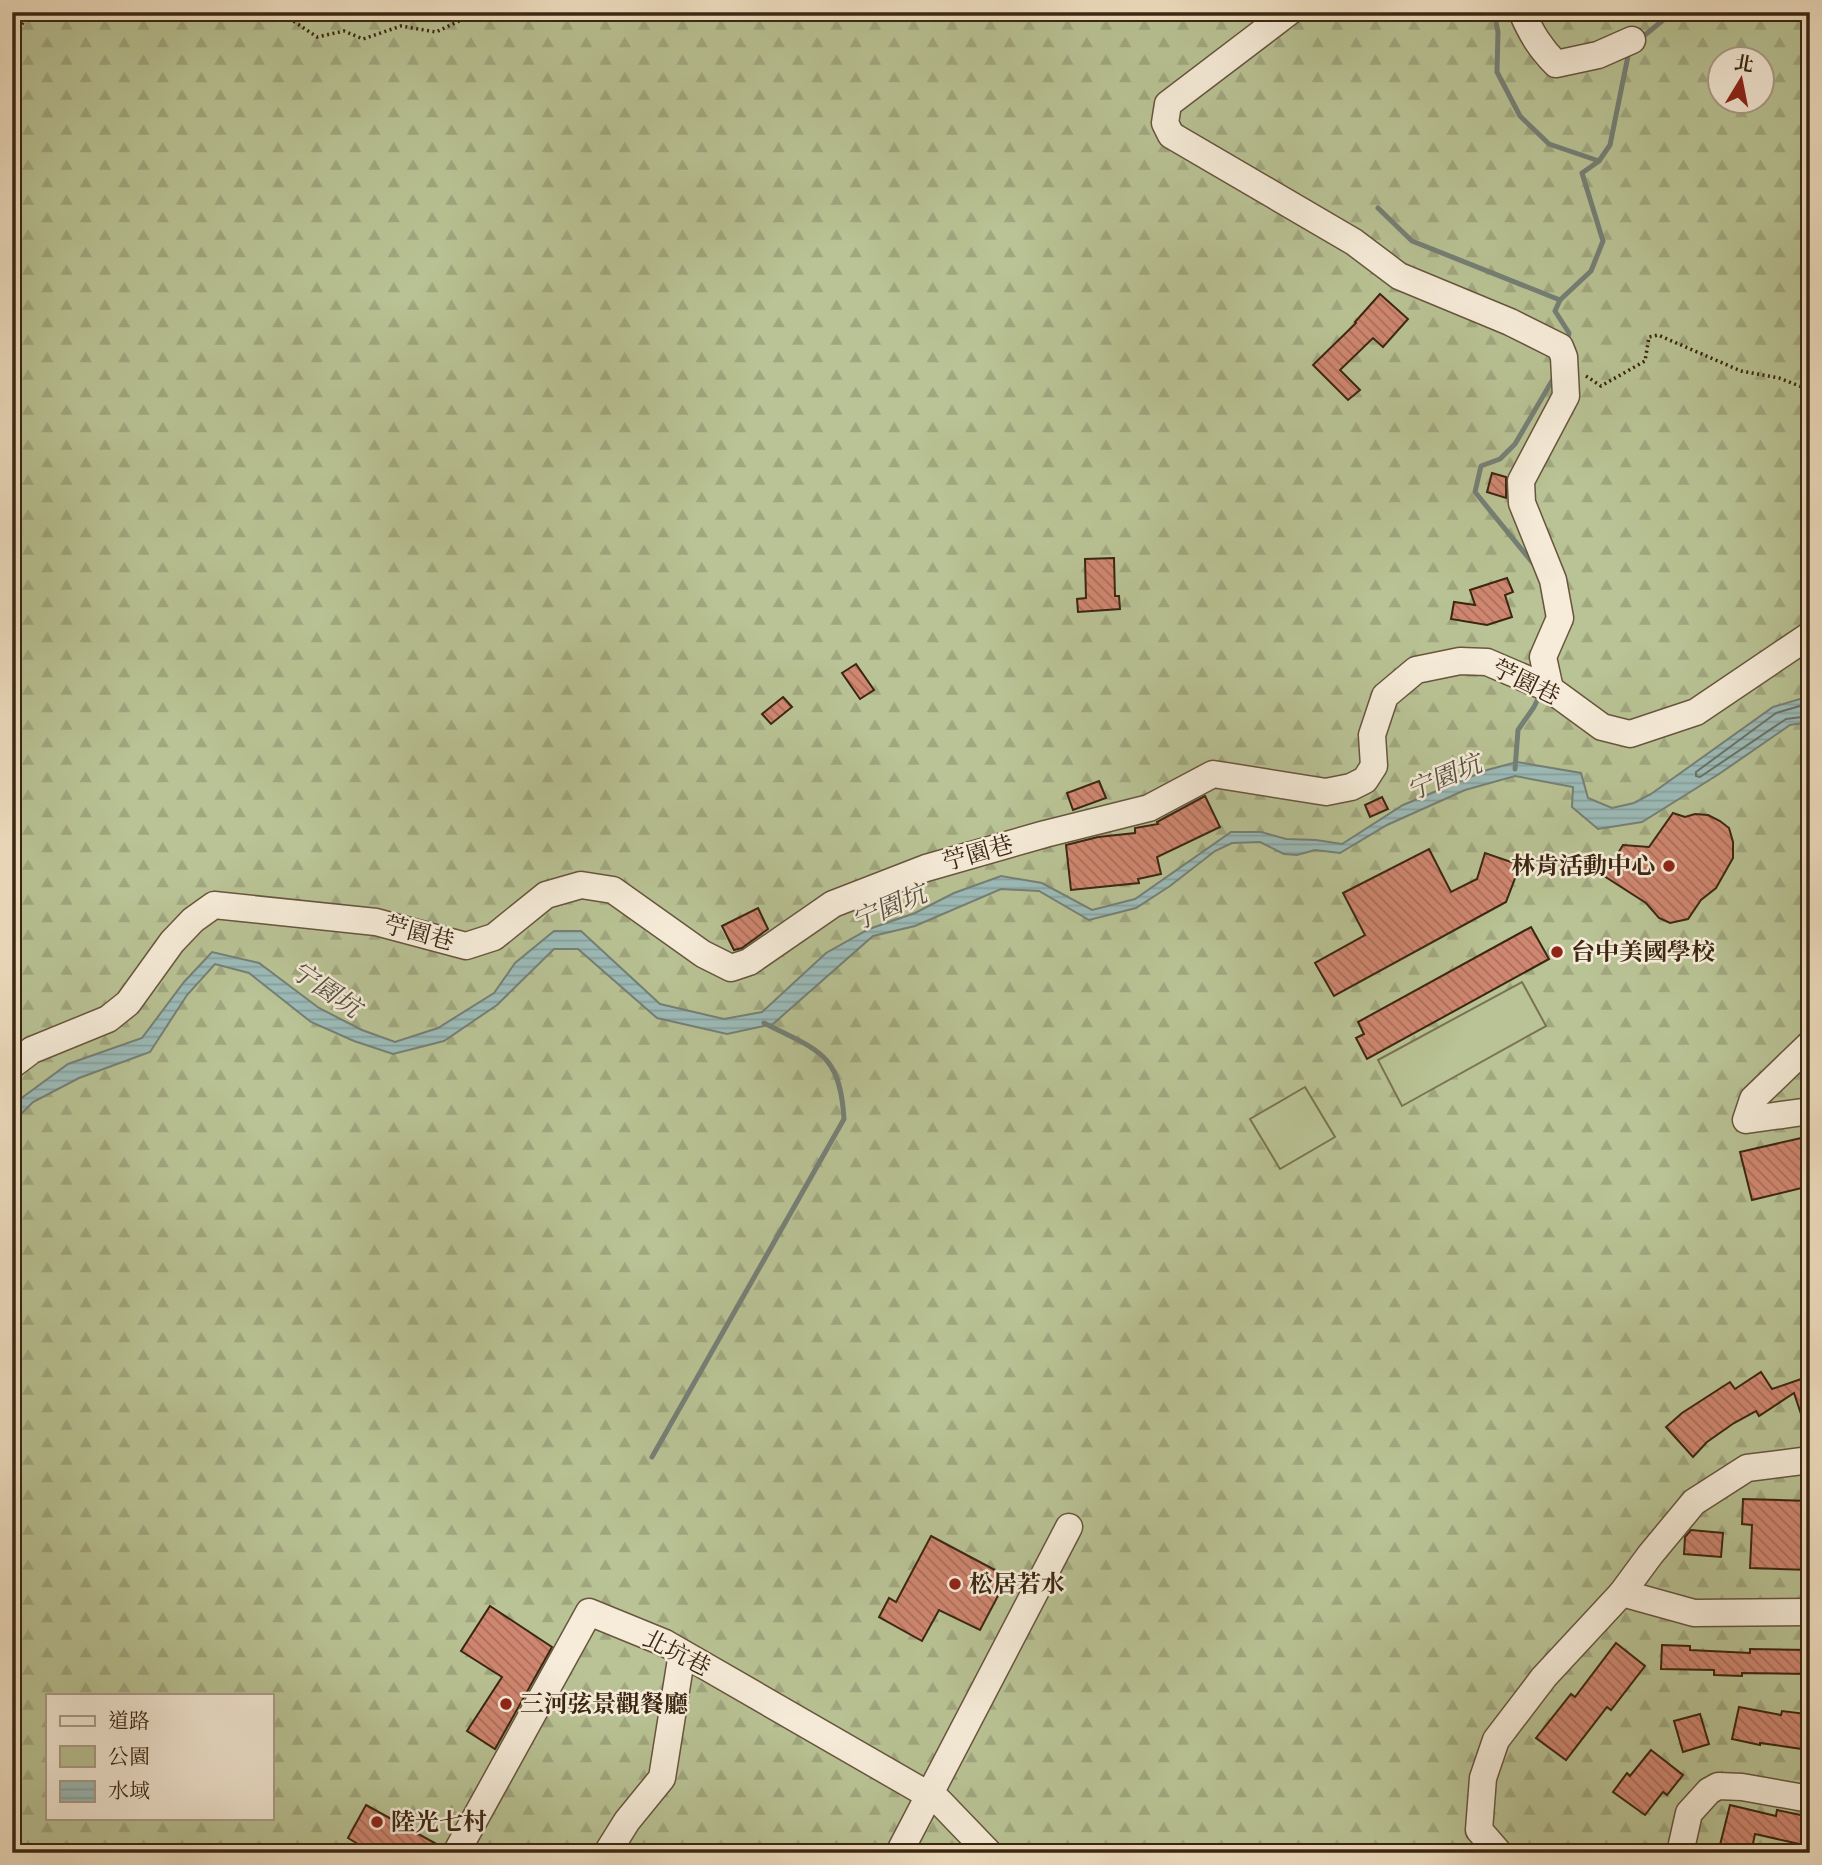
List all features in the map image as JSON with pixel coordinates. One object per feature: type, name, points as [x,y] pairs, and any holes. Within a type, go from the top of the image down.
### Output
[{"type":"street","points":[[1289,12],[1168,104],[1165,123],[1171,135],[1354,242],[1399,276],[1510,322],[1560,347],[1564,358],[1566,396],[1521,481],[1522,503],[1553,580],[1560,618],[1543,657],[1550,689]]},
{"type":"street","points":[[1522,12],[1532,36],[1556,64],[1598,55],[1632,40]]},
{"type":"street","name":"苧園巷","points":[[12,1065],[32,1050],[108,1019],[128,1003],[172,942],[214,905],[376,922],[466,946],[494,937],[546,895],[581,885],[613,890],[703,954],[730,968],[749,962],[833,904],[926,868],[1149,808],[1213,774],[1326,792],[1351,787],[1365,780],[1374,766],[1372,735],[1385,696],[1416,670],[1460,661],[1487,662],[1550,689],[1602,727],[1630,734],[1696,712],[1810,635]]},
{"type":"street","points":[[1810,1044],[1753,1099],[1746,1120],[1810,1111]]},
{"type":"street","points":[[1745,1138],[1810,1128]]},
{"type":"street","points":[[1499,1853],[1479,1830],[1483,1779],[1496,1740],[1544,1677],[1622,1593],[1694,1502],[1747,1468],[1810,1460]]},
{"type":"street","points":[[899,1853],[1069,1527]]},
{"type":"street","points":[[1622,1593],[1694,1613],[1810,1612]]},
{"type":"street","name":"北坑巷","points":[[456,1853],[589,1612],[665,1643],[939,1801],[989,1853]]},
{"type":"street","points":[[607,1853],[627,1821],[662,1778],[682,1653]]},
{"type":"street","points":[[1680,1853],[1689,1813],[1709,1791],[1718,1786],[1742,1787],[1810,1799]]},
{"type":"path","points":[[12,50],[27,12]]},
{"type":"path","points":[[280,12],[317,37],[344,31],[363,39],[401,26],[436,32],[478,12]]},
{"type":"path","points":[[1564,358],[1601,386],[1645,361],[1649,337],[1658,335],[1741,371],[1779,379],[1810,390]]},
{"type":"green space","points":[[12,12],[1810,12],[1810,1853],[12,1853]]},
{"type":"green space","points":[[1522,982],[1546,1026],[1402,1106],[1378,1060]]},
{"type":"green space","points":[[1305,1087],[1335,1137],[1280,1169],[1250,1119]]},
{"type":"water","points":[[1810,696],[1810,722],[1790,725],[1642,822],[1598,829],[1572,807],[1573,787],[1515,776],[1465,790],[1387,825],[1340,853],[1315,850],[1297,855],[1284,854],[1260,842],[1232,843],[1215,851],[1136,908],[1089,920],[1039,891],[1001,889],[915,926],[873,936],[773,1024],[727,1034],[657,1018],[578,949],[554,949],[497,1005],[444,1041],[393,1054],[311,1022],[249,973],[215,964],[187,995],[150,1052],[79,1078],[33,1102],[12,1123],[12,1105],[68,1064],[142,1038],[184,982],[212,952],[259,963],[319,1008],[362,1030],[395,1042],[438,1028],[494,993],[515,963],[554,931],[581,931],[660,1004],[724,1019],[762,1012],[826,953],[869,929],[915,913],[954,893],[1001,876],[1042,883],[1092,910],[1135,899],[1231,832],[1261,832],[1286,839],[1342,844],[1403,805],[1487,770],[1517,762],[1581,773],[1588,798],[1612,808],[1634,803],[1651,794],[1773,707]]},
{"type":"building","points":[[1380,294],[1408,319],[1383,347],[1373,338],[1340,370],[1360,390],[1348,400],[1313,365],[1356,323]]},
{"type":"building","points":[[1492,473],[1506,477],[1506,498],[1487,492]]},
{"type":"building","points":[[1114,558],[1115,596],[1119,596],[1120,609],[1078,612],[1077,599],[1086,598],[1085,559]]},
{"type":"building","points":[[1507,578],[1513,592],[1505,595],[1512,617],[1487,625],[1451,619],[1454,602],[1475,605],[1470,590]]},
{"type":"building","points":[[856,664],[874,690],[860,699],[842,673]]},
{"type":"building","points":[[783,697],[792,707],[771,724],[762,714]]},
{"type":"building","points":[[1099,781],[1106,798],[1073,810],[1067,793]]},
{"type":"building","points":[[1205,796],[1220,827],[1157,857],[1161,874],[1138,879],[1139,883],[1071,890],[1066,845],[1098,837],[1135,833],[1135,828],[1158,824],[1157,822]]},
{"type":"building","points":[[1382,797],[1388,809],[1370,817],[1365,805]]},
{"type":"building","name":"林肯活動中心","points":[[1673,813],[1685,817],[1695,814],[1708,815],[1720,821],[1729,828],[1733,842],[1733,858],[1716,888],[1701,900],[1688,919],[1670,923],[1659,918],[1646,903],[1604,876],[1623,845],[1649,847]]},
{"type":"building","points":[[1429,849],[1451,892],[1477,879],[1485,853],[1520,865],[1506,902],[1334,996],[1315,963],[1365,935],[1343,893]]},
{"type":"building","points":[[758,908],[768,929],[742,948],[734,950],[722,926]]},
{"type":"building","points":[[1531,927],[1549,959],[1367,1059],[1356,1038],[1364,1034],[1358,1022]]},
{"type":"building","points":[[1810,1136],[1810,1186],[1752,1200],[1740,1152]]},
{"type":"building","points":[[1761,1372],[1772,1389],[1810,1376],[1810,1431],[1807,1432],[1794,1393],[1759,1416],[1756,1411],[1734,1423],[1707,1442],[1693,1457],[1666,1427],[1682,1413],[1730,1382],[1735,1389]]},
{"type":"building","points":[[1743,1499],[1810,1501],[1810,1570],[1750,1568],[1752,1525],[1742,1524]]},
{"type":"building","points":[[1691,1530],[1723,1533],[1721,1557],[1684,1554],[1685,1537]]},
{"type":"building","name":"松居若水","points":[[931,1536],[1008,1577],[980,1630],[939,1610],[922,1641],[879,1617],[889,1598],[896,1602]]},
{"type":"building","name":"三河弦景觀餐廳","points":[[490,1606],[552,1647],[495,1749],[467,1731],[502,1677],[461,1651]]},
{"type":"building","points":[[1616,1643],[1645,1666],[1611,1710],[1607,1707],[1566,1760],[1536,1738],[1571,1694],[1575,1697]]},
{"type":"building","points":[[1662,1645],[1690,1646],[1690,1650],[1750,1653],[1750,1649],[1810,1650],[1810,1674],[1742,1673],[1742,1676],[1714,1675],[1714,1670],[1661,1669]]},
{"type":"building","points":[[1739,1707],[1781,1715],[1782,1711],[1807,1714],[1802,1749],[1732,1739]]},
{"type":"building","points":[[1700,1714],[1709,1744],[1683,1752],[1674,1721]]},
{"type":"building","points":[[1651,1750],[1683,1775],[1667,1795],[1663,1792],[1645,1815],[1613,1792],[1627,1773],[1630,1776]]},
{"type":"building","name":"陸光七村","points":[[366,1805],[442,1847],[440,1853],[373,1853],[348,1838]]},
{"type":"building","points":[[1730,1805],[1776,1816],[1777,1810],[1810,1817],[1804,1845],[1755,1834],[1751,1853],[1718,1853]]},
{"type":"waterway","points":[[1494,12],[1498,32],[1497,72],[1520,116],[1549,144],[1599,161]]},
{"type":"waterway","points":[[1640,39],[1673,12]]},
{"type":"waterway","points":[[1567,342],[1569,333],[1555,311],[1560,300],[1591,271],[1603,241],[1582,173],[1599,161],[1610,145],[1629,51]]},
{"type":"waterway","points":[[1378,208],[1412,241],[1560,300]]},
{"type":"waterway","points":[[1536,567],[1475,492],[1481,466],[1500,459],[1515,444],[1556,374]]},
{"type":"waterway","points":[[1515,769],[1518,730],[1541,692]]},
{"type":"waterway","points":[[652,1457],[844,1119],[837,1080],[823,1056],[799,1040],[764,1023]]},
{"type":"place","name":"林肯活動中心","points":[[1669,866]]},
{"type":"place","name":"台中美國學校","points":[[1557,952]]},
{"type":"place","name":"松居若水","points":[[955,1584]]},
{"type":"place","name":"三河弦景觀餐廳","points":[[506,1704]]},
{"type":"place","name":"陸光七村","points":[[377,1822]]},
{"type":"water label","name":"宁園坑","points":[[1444,777]]},
{"type":"water label","name":"宁園坑","points":[[889,907]]},
{"type":"water label","name":"宁園坑","points":[[326,989]]}]
